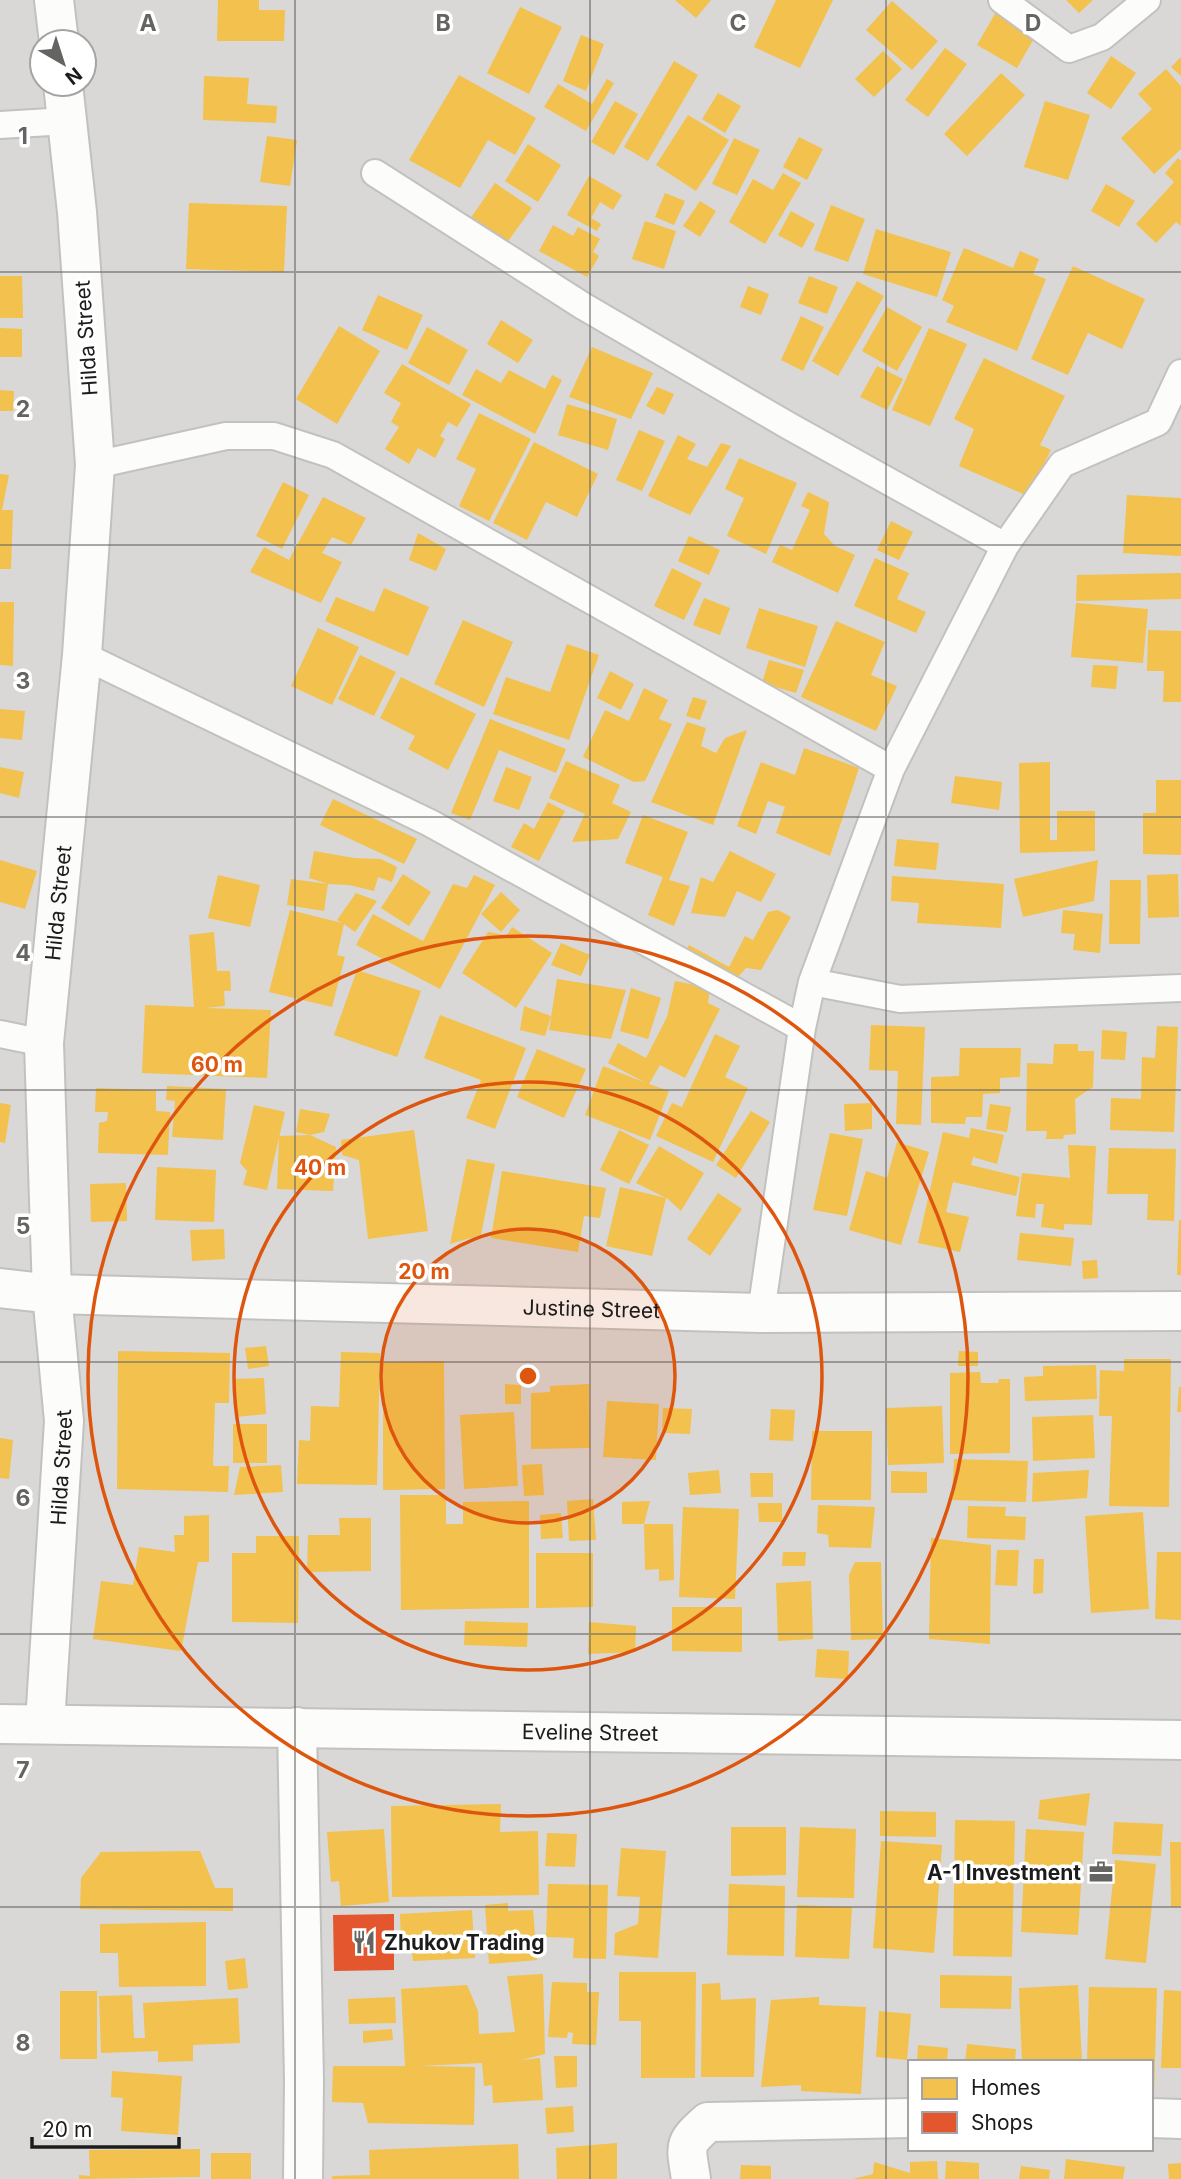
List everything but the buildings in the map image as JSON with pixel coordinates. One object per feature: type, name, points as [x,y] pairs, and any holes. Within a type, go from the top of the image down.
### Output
[{"type":"street","points":[[54,0],[57,28]]},
{"type":"street","name":"Hilda Street","points":[[45,1723],[64,1421],[52,1294],[44,1043],[82,655],[95,466],[77,212],[65,102]]},
{"type":"street","name":"Justine Street","points":[[0,1288],[52,1294],[761,1313],[1181,1311]]},
{"type":"street","name":"Eveline Street","points":[[0,1724],[1181,1740]]},
{"type":"street","points":[[297,1727],[304,2080],[303,2179]]},
{"type":"street","points":[[691,2179],[687,2151],[690,2139],[708,2122],[908,2118]]},
{"type":"street","points":[[1153,2118],[1181,2119]]},
{"type":"lane","points":[[1002,0],[1069,49],[1102,37],[1147,0]]},
{"type":"lane","points":[[0,125],[65,102]]},
{"type":"lane","points":[[375,173],[583,306],[1005,547]]},
{"type":"lane","points":[[761,1313],[802,1028],[812,982],[891,769],[1005,547],[1062,464],[1170,424],[1181,373]]},
{"type":"lane","points":[[95,466],[226,436],[274,436],[333,455],[891,769]]},
{"type":"lane","points":[[82,655],[430,823],[802,1028]]},
{"type":"lane","points":[[812,982],[900,999],[1181,988]]},
{"type":"lane","points":[[0,1034],[44,1043]]},
{"type":"shaded area","points":[[0,0],[1181,0],[1181,2179],[0,2179]]},
{"type":"place","name":"A-1 Investment","points":[[1101,1872]]},
{"type":"place","name":"Zhukov Trading","points":[[364,1942]]}]
